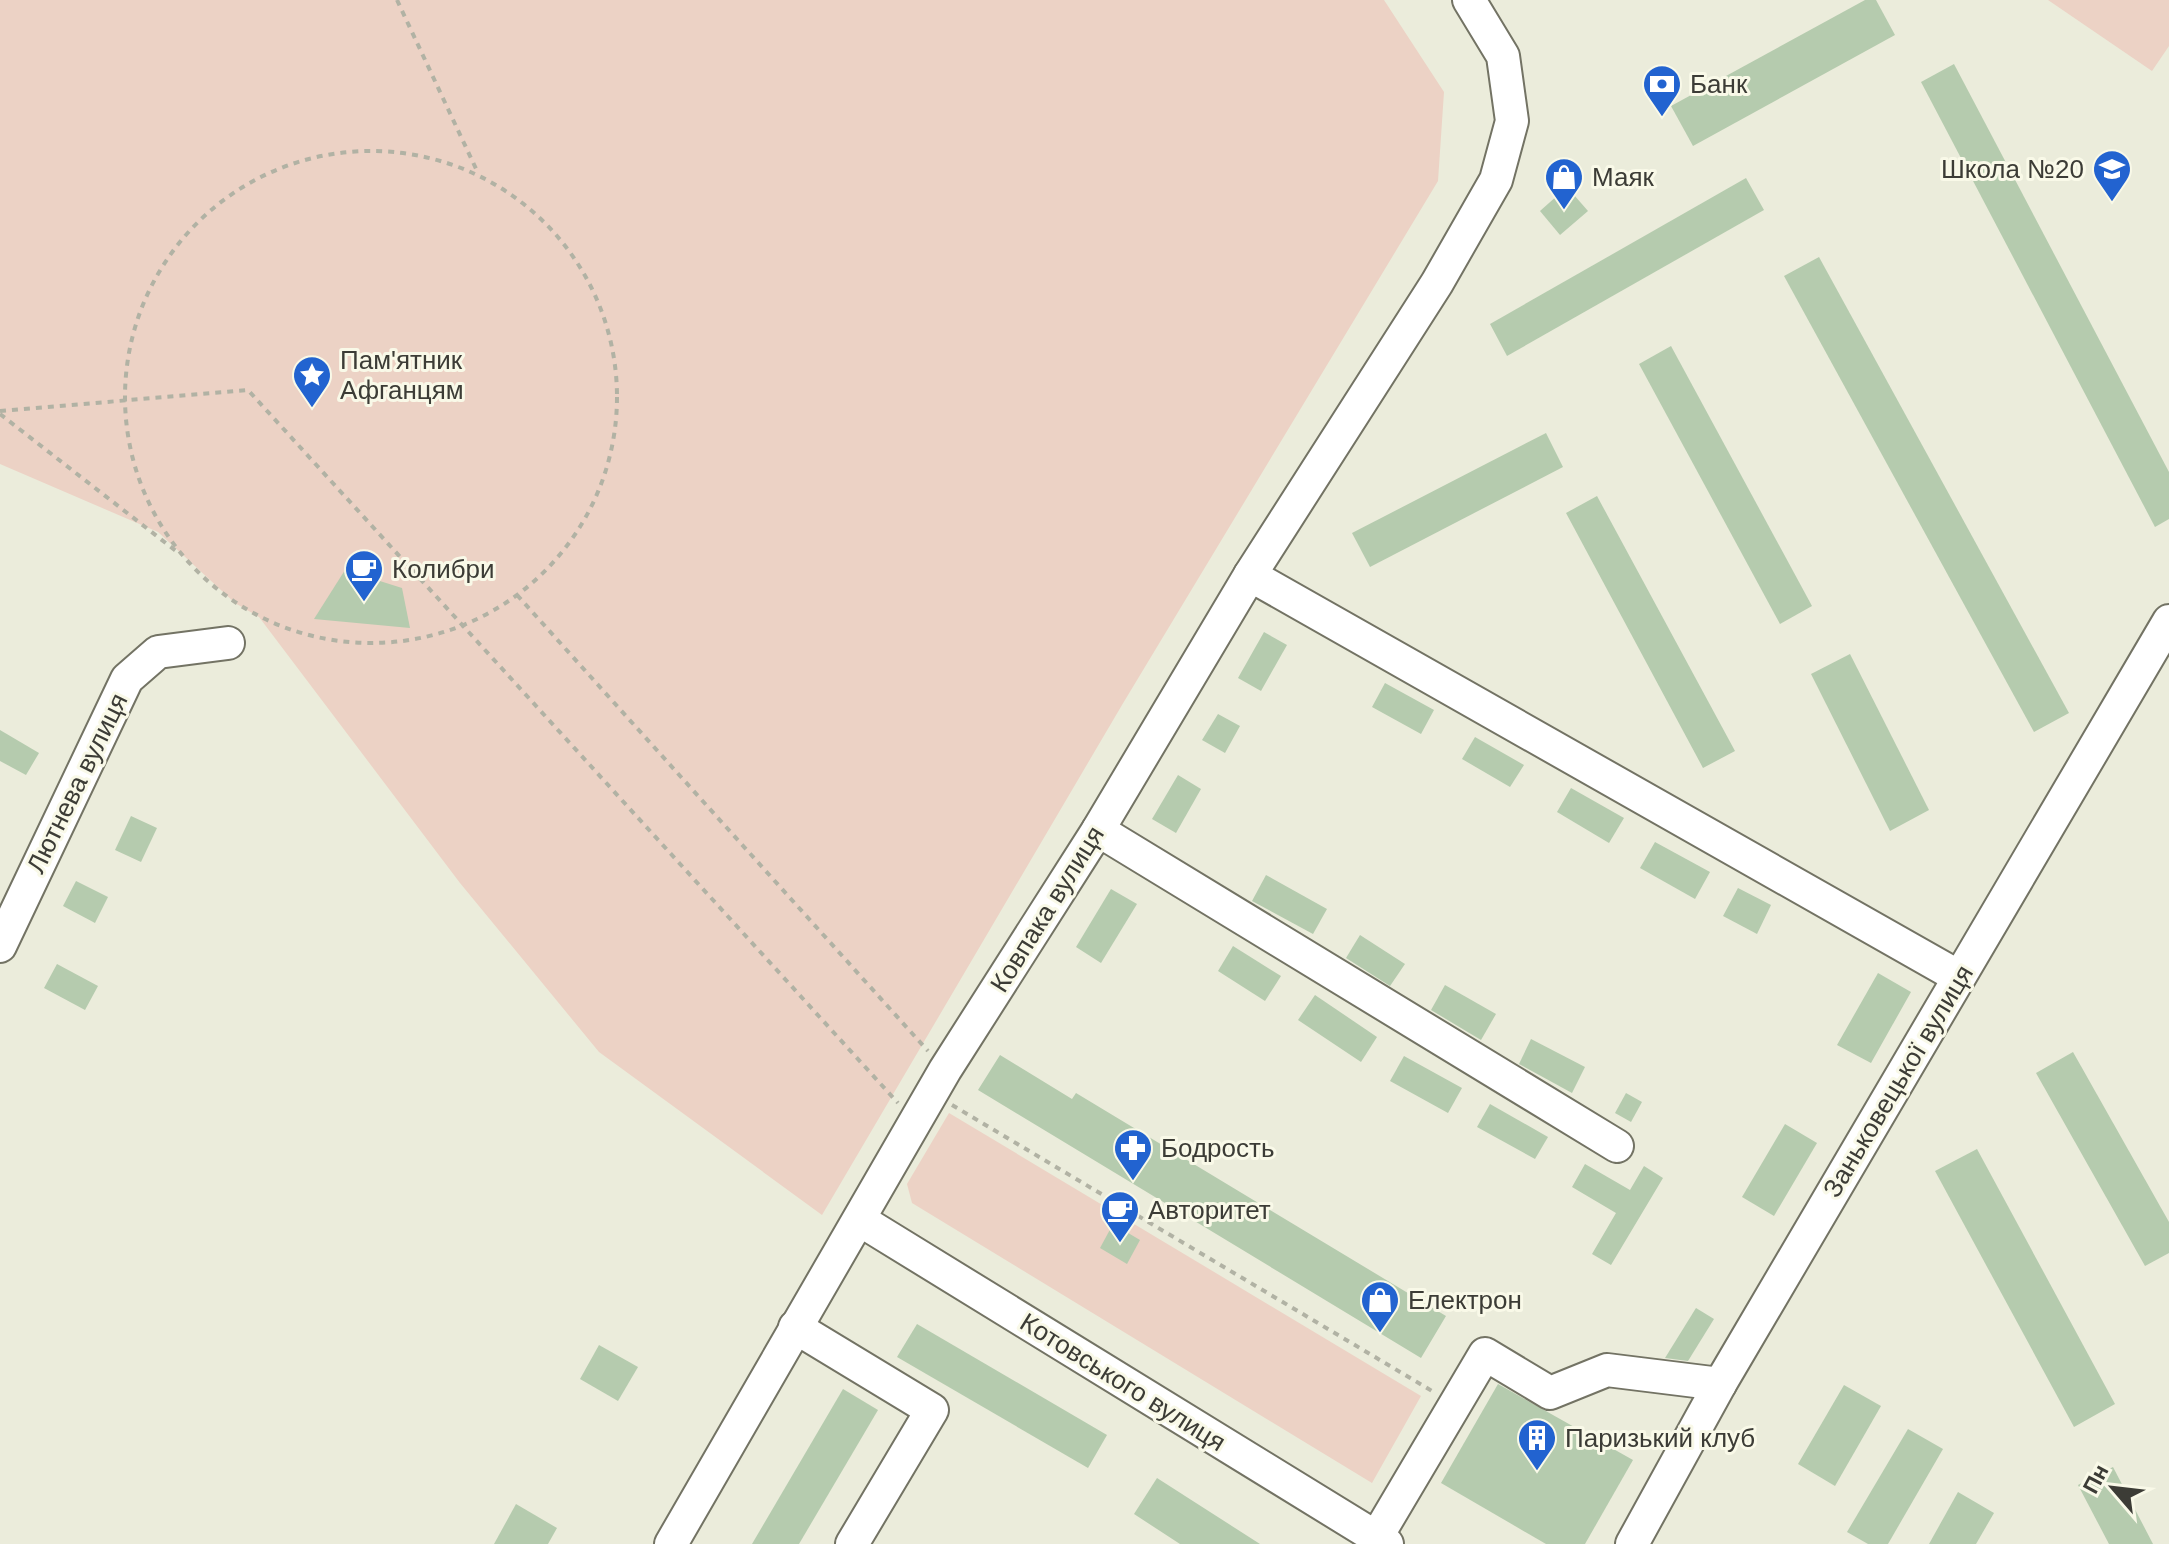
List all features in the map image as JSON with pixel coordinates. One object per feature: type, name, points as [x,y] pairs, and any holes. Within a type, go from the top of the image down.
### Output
[{"type":"street","name":"Ковпака вулиця","points":[[671,1544],[939,1082],[1098,830],[1250,575],[1437,283],[1496,180],[1512,121],[1503,56],[1469,0]]},
{"type":"street","points":[[1250,575],[1959,977]]},
{"type":"street","name":"Заньковецької вулиця","points":[[1632,1544],[1720,1384],[2169,621]]},
{"type":"street","name":"Лютнева вулиця","points":[[0,946],[127,679],[158,652],[228,643]]},
{"type":"street","points":[[1098,830],[1617,1146]]},
{"type":"street","name":"Котовського вулиця","points":[[860,1220],[1381,1541]]},
{"type":"street","points":[[795,1327],[932,1410],[852,1544]]},
{"type":"street","points":[[1381,1541],[1485,1354],[1550,1393],[1607,1370],[1720,1384]]},
{"type":"path","points":[[397,0],[479,175]]},
{"type":"path","points":[[0,412],[181,555],[235,603],[293,632],[329,641],[403,642],[464,625],[517,595],[561,554],[599,490],[611,455],[617,418],[617,381],[612,344],[601,309],[579,265],[540,217],[479,175],[432,159],[371,151],[298,162],[232,195],[178,245],[157,276],[141,310],[131,345],[126,400],[132,456],[143,491],[181,555]]},
{"type":"path","points":[[0,412],[248,390],[916,1122]]},
{"type":"path","points":[[517,595],[939,1082],[1455,1405]]},
{"type":"shaded area","points":[[0,0],[1384,0],[1444,92],[1438,181],[1122,705],[822,1215],[599,1052],[460,883],[259,617],[235,603],[158,532],[0,464]]},
{"type":"shaded area","points":[[2048,0],[2169,0],[2169,46],[2152,71]]},
{"type":"shaded area","points":[[949,1113],[1421,1396],[1372,1483],[912,1203],[907,1184]]},
{"type":"building","points":[[1865,0],[1876,0],[1895,35],[1693,146],[1671,106]]},
{"type":"building","points":[[1954,64],[2169,472],[2169,519],[2155,527],[1921,82]]},
{"type":"building","points":[[1746,178],[1764,210],[1507,356],[1490,324]]},
{"type":"building","name":"Маяк","points":[[1567,187],[1588,211],[1560,235],[1540,211]]},
{"type":"building","points":[[1819,257],[2069,713],[2034,732],[1784,276]]},
{"type":"building","points":[[1671,346],[1812,606],[1780,624],[1639,364]]},
{"type":"building","points":[[1546,433],[1563,467],[1370,567],[1352,533]]},
{"type":"building","points":[[1597,496],[1735,751],[1703,768],[1566,513]]},
{"type":"building","name":"Колибри","points":[[345,570],[402,588],[410,628],[314,619]]},
{"type":"building","points":[[1264,632],[1287,645],[1261,691],[1238,678]]},
{"type":"building","points":[[1850,654],[1929,810],[1890,831],[1811,674]]},
{"type":"building","points":[[1385,683],[1434,710],[1421,734],[1372,707]]},
{"type":"building","points":[[1218,714],[1240,726],[1225,753],[1202,740]]},
{"type":"building","points":[[0,730],[39,753],[26,775],[0,761]]},
{"type":"building","points":[[1475,737],[1524,765],[1510,787],[1462,759]]},
{"type":"building","points":[[1178,775],[1201,789],[1176,833],[1152,819]]},
{"type":"building","points":[[1571,788],[1624,818],[1609,843],[1557,812]]},
{"type":"building","points":[[131,816],[157,828],[141,862],[115,850]]},
{"type":"building","points":[[1655,842],[1710,872],[1695,899],[1640,868]]},
{"type":"building","points":[[1266,875],[1327,909],[1313,934],[1252,901]]},
{"type":"building","points":[[76,881],[108,897],[95,923],[63,906]]},
{"type":"building","points":[[1738,888],[1771,905],[1757,934],[1723,916]]},
{"type":"building","points":[[1111,889],[1137,904],[1101,963],[1076,947]]},
{"type":"building","points":[[1360,935],[1405,964],[1390,986],[1346,958]]},
{"type":"building","points":[[1233,946],[1281,976],[1265,1001],[1218,971]]},
{"type":"building","points":[[57,964],[98,986],[85,1010],[44,988]]},
{"type":"building","points":[[1878,973],[1911,992],[1871,1063],[1837,1045]]},
{"type":"building","points":[[1445,985],[1496,1014],[1481,1040],[1431,1010]]},
{"type":"building","points":[[1315,995],[1377,1037],[1361,1062],[1298,1020]]},
{"type":"building","points":[[1531,1039],[1585,1067],[1572,1093],[1519,1064]]},
{"type":"building","points":[[2073,1052],[2169,1222],[2169,1253],[2145,1266],[2036,1073]]},
{"type":"building","points":[[1000,1055],[1072,1099],[1076,1093],[1446,1316],[1421,1358],[978,1090]]},
{"type":"building","points":[[1404,1056],[1462,1088],[1448,1113],[1390,1081]]},
{"type":"building","points":[[1626,1093],[1642,1102],[1631,1122],[1615,1113]]},
{"type":"building","points":[[1490,1104],[1548,1137],[1535,1159],[1477,1127]]},
{"type":"building","points":[[1785,1124],[1817,1143],[1774,1216],[1742,1197]]},
{"type":"building","points":[[1977,1149],[2115,1404],[2074,1427],[1935,1171]]},
{"type":"building","points":[[1585,1164],[1630,1190],[1644,1166],[1663,1178],[1611,1265],[1592,1254],[1616,1213],[1572,1187]]},
{"type":"building","name":"Авторитет","points":[[1113,1224],[1140,1240],[1127,1264],[1100,1248]]},
{"type":"building","points":[[1696,1308],[1714,1319],[1688,1361],[1665,1358]]},
{"type":"building","points":[[917,1324],[1107,1435],[1088,1468],[897,1357]]},
{"type":"building","points":[[599,1345],[638,1367],[618,1401],[580,1379]]},
{"type":"building","name":"Паризький клуб","points":[[1498,1384],[1633,1460],[1585,1544],[1546,1544],[1441,1483]]},
{"type":"building","points":[[1844,1385],[1881,1406],[1835,1486],[1798,1464]]},
{"type":"building","points":[[843,1389],[878,1410],[799,1544],[752,1544]]},
{"type":"building","points":[[1908,1429],[1943,1449],[1888,1544],[1868,1544],[1847,1532]]},
{"type":"building","points":[[2113,1467],[2153,1544],[2109,1544],[2078,1485]]},
{"type":"building","points":[[1157,1478],[1260,1544],[1180,1544],[1134,1514]]},
{"type":"building","points":[[1958,1492],[1994,1513],[1976,1544],[1929,1544]]},
{"type":"building","points":[[516,1504],[557,1528],[548,1544],[494,1544]]},
{"type":"place","name":"Банк","points":[[1662,118]]},
{"type":"place","name":"Школа №20","points":[[2112,203]]},
{"type":"place","name":"Маяк","points":[[1564,211]]},
{"type":"place","name":"Пам'ятник Афганцям","points":[[312,409]]},
{"type":"place","name":"Колибри","points":[[364,603]]},
{"type":"place","name":"Бодрость","points":[[1133,1182]]},
{"type":"place","name":"Авторитет","points":[[1120,1244]]},
{"type":"place","name":"Електрон","points":[[1380,1334]]},
{"type":"place","name":"Паризький клуб","points":[[1537,1472]]}]
